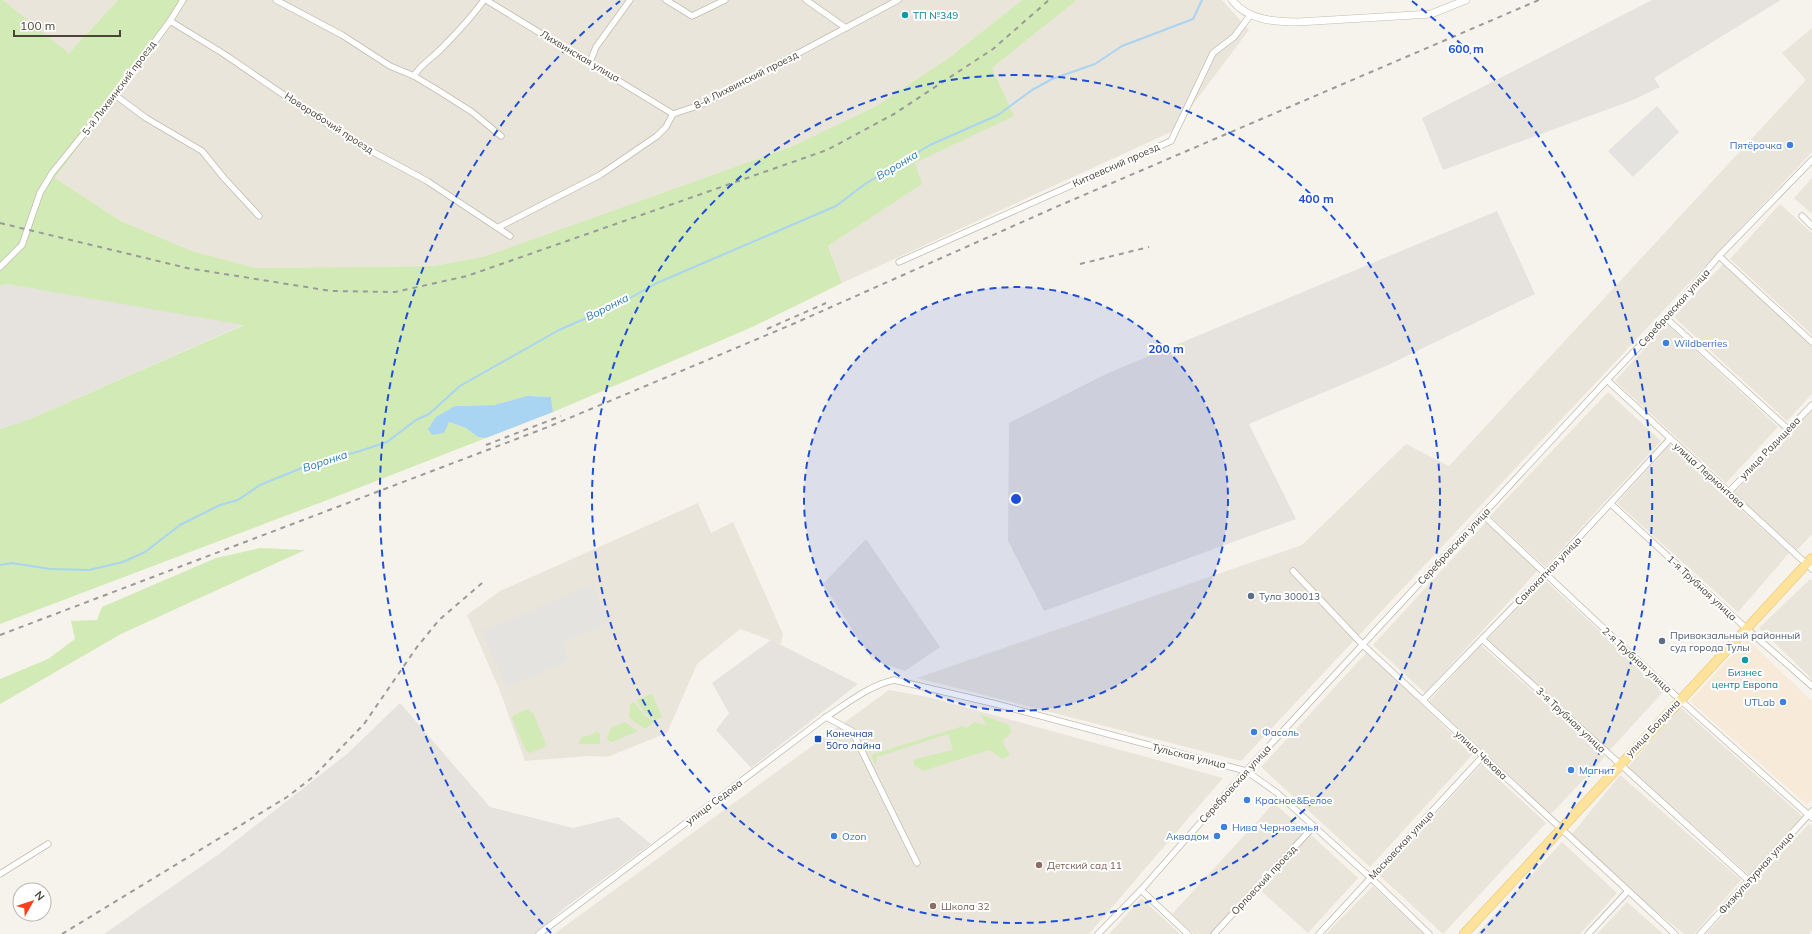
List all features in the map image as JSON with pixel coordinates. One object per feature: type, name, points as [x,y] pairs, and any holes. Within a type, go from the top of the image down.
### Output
[{"type":"main road","name":"улица Болдина","points":[[1464,934],[1680,699],[1810,564]]},
{"type":"street","name":"5-й Лихвинский проезд","points":[[0,266],[22,244],[40,193],[52,173],[115,95],[170,21],[183,0]]},
{"type":"street","points":[[276,0],[342,35],[390,66],[414,76],[472,112],[501,136]]},
{"type":"street","points":[[414,76],[417,70],[439,51],[471,18],[485,0]]},
{"type":"street","name":"Лихвинская улица","points":[[485,0],[590,62],[673,114]]},
{"type":"street","points":[[590,62],[596,47],[630,0]]},
{"type":"street","points":[[666,0],[692,16],[725,0]]},
{"type":"street","points":[[806,0],[846,28]]},
{"type":"street","name":"8-й Лихвинский проезд","points":[[673,114],[703,104],[898,0]]},
{"type":"street","points":[[1232,0],[1252,14],[1272,20],[1298,22],[1431,14],[1466,0]]},
{"type":"street","name":"Китаевский проезд","points":[[899,262],[1171,141],[1213,53],[1234,37],[1252,14]]},
{"type":"street","name":"Новорабочий проезд","points":[[170,21],[224,54],[313,115],[356,142],[415,173],[499,227],[510,236]]},
{"type":"street","points":[[115,95],[146,118],[202,151],[224,178],[259,216]]},
{"type":"street","points":[[499,227],[600,175],[627,158],[657,136],[666,127],[673,114]]},
{"type":"street","name":"Серебровская улица","points":[[1098,934],[1141,890],[1246,771],[1666,318],[1719,256],[1812,160]]},
{"type":"street","points":[[1802,216],[1812,226]]},
{"type":"street","points":[[1719,256],[1812,342]]},
{"type":"street","points":[[1666,318],[1788,430]]},
{"type":"street","name":"улица Лермонтова","points":[[1607,380],[1670,439],[1810,564]]},
{"type":"street","name":"улица Радищева","points":[[1729,492],[1812,405]]},
{"type":"street","name":"Самокатная улица","points":[[1423,700],[1545,574],[1670,439]]},
{"type":"street","name":"1-я Трубная улица","points":[[1611,504],[1747,629],[1812,686]]},
{"type":"street","name":"2-я Трубная улица","points":[[1483,515],[1680,699],[1811,815]]},
{"type":"street","name":"улица Чехова","points":[[1292,571],[1363,645],[1675,934]]},
{"type":"street","name":"3-я Трубная улица","points":[[1482,639],[1619,765],[1749,881]]},
{"type":"street","name":"Тульская улица","points":[[894,680],[996,704],[1246,771],[1276,792],[1371,878],[1429,934]]},
{"type":"street","name":"улица Седова","points":[[539,934],[826,717],[867,690],[882,683],[894,680]]},
{"type":"street","points":[[826,717],[852,731],[917,863]]},
{"type":"street","name":"Московская улица","points":[[1319,934],[1483,756]]},
{"type":"street","name":"Физкультурная улица","points":[[1700,934],[1811,815]]},
{"type":"street","name":"Орловский проезд","points":[[1214,934],[1314,826]]},
{"type":"street","points":[[0,874],[48,844]]},
{"type":"street","points":[[1141,890],[1188,934]]},
{"type":"street","points":[[1588,934],[1628,891]]},
{"type":"shaded area","points":[[3,0],[118,0],[69,53]]},
{"type":"shaded area","points":[[188,0],[1022,0],[950,57],[878,105],[793,146],[486,256],[434,266],[256,268],[192,251],[121,221],[55,178]]},
{"type":"shaded area","points":[[1077,0],[1222,0],[1249,30],[1173,131],[842,283],[828,246],[921,184],[915,163],[1013,116],[992,68]]},
{"type":"shaded area","points":[[1652,0],[1781,0],[1654,78],[1660,87],[1633,100],[1443,170],[1422,118]]},
{"type":"shaded area","points":[[1812,28],[1812,152],[1241,761],[917,678],[1302,545],[1406,444],[1449,466],[1806,80],[1782,53]]},
{"type":"shaded area","points":[[1657,106],[1679,132],[1633,177],[1608,151]]},
{"type":"shaded area","points":[[1812,178],[1812,214],[1794,198]]},
{"type":"shaded area","points":[[1780,204],[1812,233],[1812,335],[1730,259]]},
{"type":"shaded area","points":[[1497,211],[1535,294],[1386,366],[1249,424],[1296,519],[1044,611],[1008,541],[1009,423],[1106,374]]},
{"type":"shaded area","points":[[1723,264],[1812,346],[1812,394],[1787,421],[1674,317]]},
{"type":"shaded area","points":[[7,284],[245,324],[30,419],[0,429],[0,286]]},
{"type":"shaded area","points":[[1667,324],[1778,427],[1726,483],[1615,381]]},
{"type":"shaded area","points":[[1608,392],[1661,441],[1545,567],[1490,516]]},
{"type":"shaded area","points":[[1812,410],[1812,534],[1797,550],[1734,493]]},
{"type":"shaded area","points":[[1670,445],[1789,553],[1738,612],[1617,503]]},
{"type":"shaded area","points":[[698,503],[711,533],[733,522],[783,634],[781,644],[740,629],[697,664],[667,733],[607,757],[590,756],[525,761],[500,691],[467,615],[500,591]]},
{"type":"shaded area","points":[[1487,521],[1539,569],[1425,693],[1373,645]]},
{"type":"shaded area","points":[[866,539],[940,647],[905,671],[872,660],[823,584]]},
{"type":"shaded area","points":[[1810,579],[1812,580],[1812,679],[1759,628]]},
{"type":"shaded area","points":[[1545,580],[1664,691],[1609,751],[1487,640]]},
{"type":"shaded area","points":[[592,584],[610,622],[562,643],[569,660],[507,688],[482,632]]},
{"type":"shaded area","points":[[1747,639],[1812,701],[1812,800],[1807,805],[1690,701]]},
{"type":"shaded area","points":[[771,640],[858,684],[751,768],[716,730],[729,713],[712,683]]},
{"type":"shaded area","points":[[1481,645],[1605,757],[1551,814],[1429,701]]},
{"type":"shaded area","points":[[1367,652],[1473,754],[1370,867],[1261,767]]},
{"type":"shaded area","points":[[889,690],[928,697],[1223,778],[1089,934],[554,934]]},
{"type":"shaded area","points":[[400,703],[490,807],[573,828],[618,817],[651,844],[567,906],[535,934],[104,934],[219,854],[347,754]]},
{"type":"shaded area","points":[[1680,707],[1803,817],[1749,875],[1628,767]]},
{"type":"shaded area","points":[[1482,764],[1546,823],[1443,934],[1379,875]]},
{"type":"shaded area","points":[[1620,775],[1741,880],[1694,934],[1684,934],[1628,889],[1572,834]]},
{"type":"shaded area","points":[[1274,803],[1305,831],[1210,934],[1194,934],[1172,914]]},
{"type":"shaded area","points":[[1809,824],[1812,827],[1812,930],[1809,934],[1706,934]]},
{"type":"shaded area","points":[[1310,834],[1358,878],[1308,933],[1259,889]]},
{"type":"shaded area","points":[[1562,842],[1617,893],[1580,934],[1477,934]]},
{"type":"shaded area","points":[[1373,886],[1424,934],[1326,934]]},
{"type":"shaded area","points":[[1142,899],[1180,934],[1109,934]]},
{"type":"shaded area","points":[[1627,902],[1663,934],[1597,934]]},
{"type":"green space","points":[[0,0],[3,0],[69,53],[118,0],[188,0],[55,178],[121,221],[192,251],[256,268],[434,266],[486,256],[793,146],[878,105],[950,57],[1022,0],[1077,0],[992,68],[1014,116],[915,163],[922,184],[828,246],[842,283],[750,328],[553,412],[551,397],[527,396],[494,405],[455,406],[449,422],[466,428],[478,437],[486,438],[330,499],[0,624],[0,429],[30,419],[244,325],[7,284],[0,286]]},
{"type":"green space","points":[[260,548],[305,550],[121,634],[0,704],[0,679],[48,659],[75,639],[71,621],[97,620],[102,607],[216,558]]},
{"type":"green space","points":[[652,694],[662,717],[656,720],[645,713],[636,700]]},
{"type":"green space","points":[[634,702],[645,716],[655,721],[645,729],[629,718],[630,704]]},
{"type":"green space","points":[[527,709],[533,713],[546,744],[544,747],[530,753],[526,751],[512,718],[514,715]]},
{"type":"green space","points":[[980,714],[1009,725],[1012,732],[1002,741],[1010,755],[1003,759],[989,750],[923,771],[913,764],[915,759],[953,750],[948,734],[877,757],[876,766],[871,755],[963,726],[966,729],[974,722],[987,725]]},
{"type":"green space","points":[[624,722],[638,731],[612,742],[609,741],[607,738],[611,728]]},
{"type":"green space","points":[[597,731],[600,734],[600,744],[578,744],[582,737],[591,735]]},
{"type":"water","points":[[527,396],[551,397],[553,412],[486,438],[478,437],[466,428],[449,422],[444,433],[432,435],[428,429],[436,417],[455,406],[494,405]]},
{"type":"waterway","name":"Воронка","points":[[0,565],[12,563],[50,569],[89,570],[123,562],[145,552],[180,525],[220,505],[238,500],[260,485],[319,461],[357,452],[387,442],[416,420],[429,414],[460,386],[559,330],[621,303],[657,283],[836,206],[865,184],[930,145],[998,115],[1032,90],[1052,79],[1095,64],[1122,46],[1193,19],[1202,0]]},
{"type":"railway","points":[[0,223],[187,268],[331,291],[395,292],[467,276],[827,150],[894,114],[993,49],[1049,0]]},
{"type":"railway","points":[[0,635],[548,427],[793,324],[1056,207],[1539,0]]},
{"type":"railway","points":[[1080,264],[1149,247]]},
{"type":"railway","points":[[767,329],[826,303]]},
{"type":"railway","points":[[486,445],[561,416]]},
{"type":"railway","points":[[62,934],[287,797],[313,777],[364,724],[417,647],[439,620],[482,583]]},
{"type":"place","name":"ТП №349","points":[[905,15]]},
{"type":"place","name":"Пятёрочка","points":[[1790,145]]},
{"type":"place","name":"Wildberries","points":[[1666,343]]},
{"type":"place","name":"Тула 300013","points":[[1251,596]]},
{"type":"place","name":"Привокзальный районный суд города Тулы","points":[[1662,641]]},
{"type":"place","name":"Бизнес центр Европа","points":[[1745,660]]},
{"type":"place","name":"UTLab","points":[[1783,702]]},
{"type":"place","name":"Фасоль","points":[[1254,732]]},
{"type":"place","name":"Конечная 50го лайна","points":[[818,739]]},
{"type":"place","name":"Магнит","points":[[1571,770]]},
{"type":"place","name":"Красное&Белое","points":[[1247,800]]},
{"type":"place","name":"Нива Черноземья","points":[[1224,827]]},
{"type":"place","name":"Ozon","points":[[834,836]]},
{"type":"place","name":"Аквадом","points":[[1217,836]]},
{"type":"place","name":"Детский сад 11","points":[[1039,865]]},
{"type":"place","name":"Школа 32","points":[[933,906]]}]
